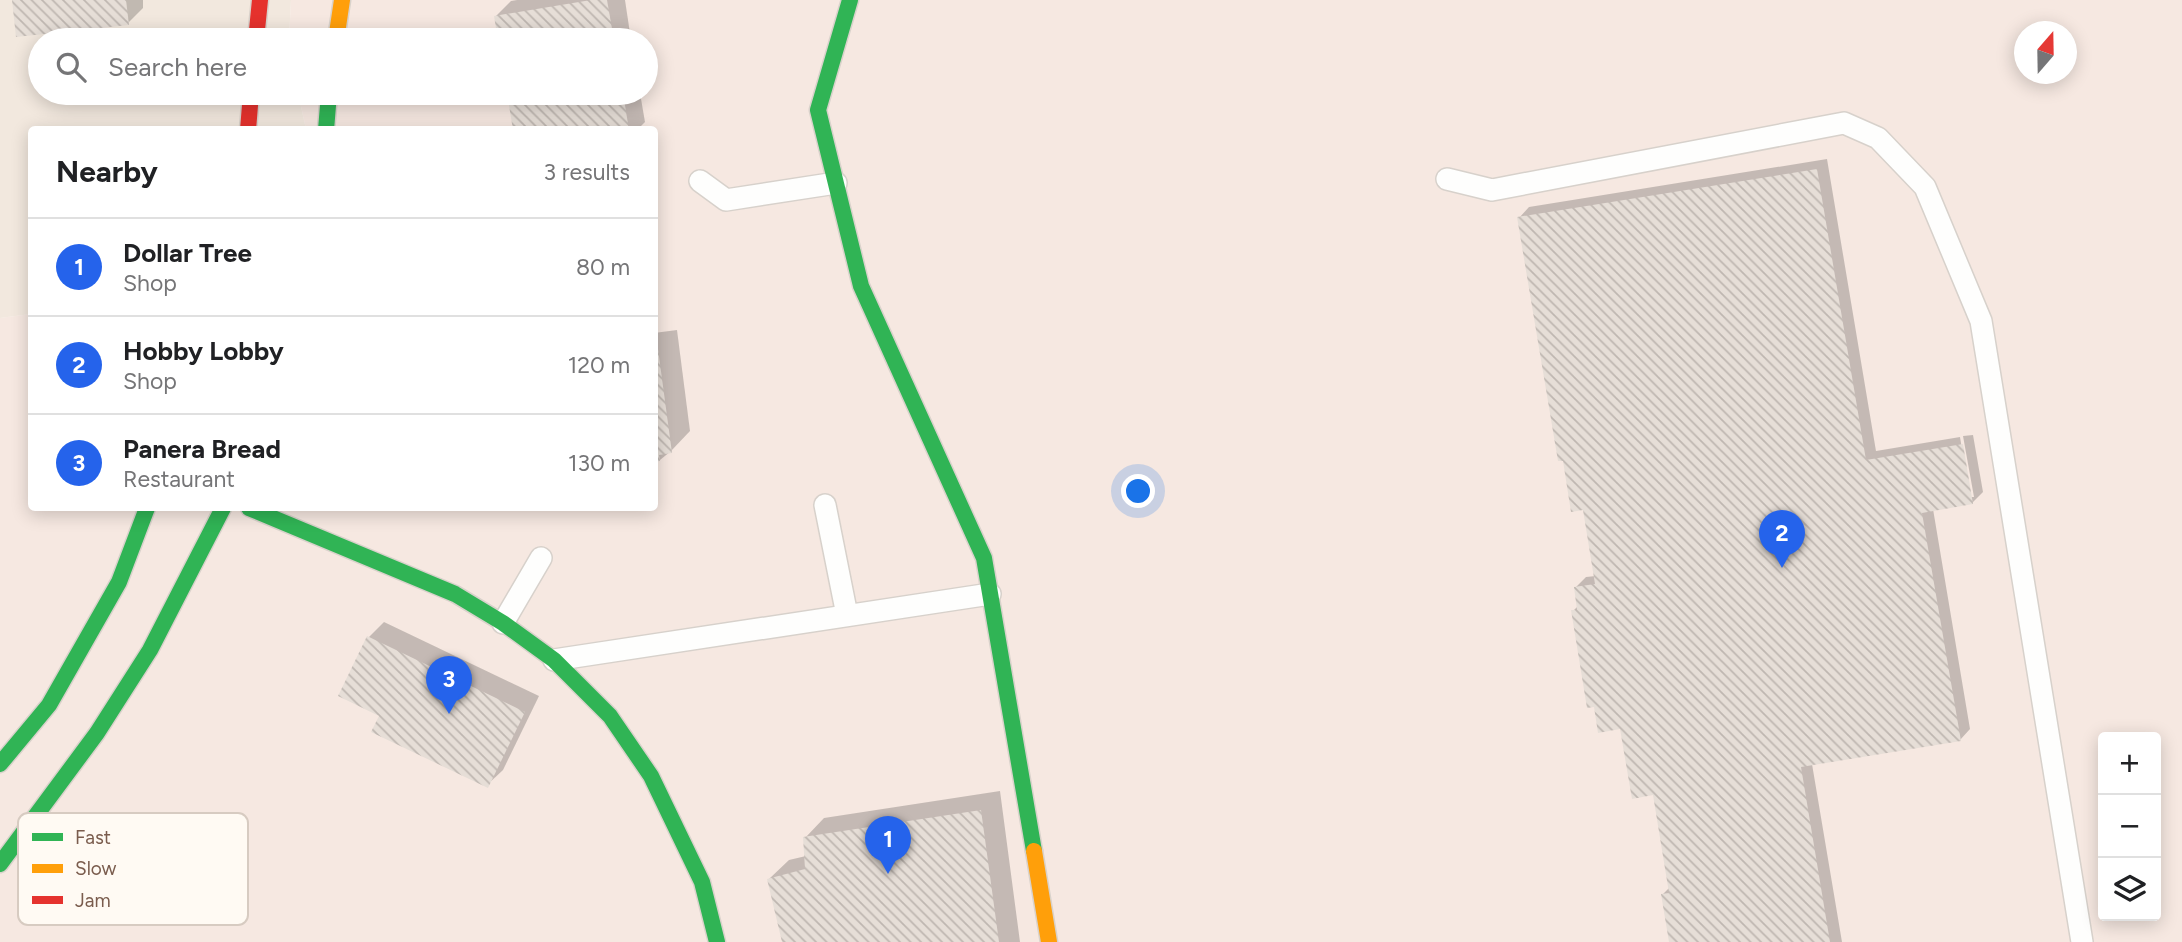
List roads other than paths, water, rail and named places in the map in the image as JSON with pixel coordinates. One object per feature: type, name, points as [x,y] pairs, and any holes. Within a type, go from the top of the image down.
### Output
[{"type":"street","points":[[257,28],[260,0]]},
{"type":"street","points":[[338,28],[342,0]]},
{"type":"street","points":[[850,0],[817,110],[861,286],[984,558],[1049,942]]},
{"type":"street","points":[[248,126],[250,105]]},
{"type":"street","points":[[326,126],[328,105]]},
{"type":"street","points":[[0,764],[49,705],[119,582],[146,511]]},
{"type":"street","points":[[38,813],[97,733],[150,650],[221,511]]},
{"type":"street","points":[[255,511],[455,594],[554,660],[610,716],[651,776],[702,882],[717,942]]},
{"type":"street","points":[[0,864],[18,840]]},
{"type":"lane","points":[[1447,178],[1492,190],[1844,123],[1878,138],[1925,187],[1980,321],[2082,942]]},
{"type":"lane","points":[[699,181],[726,200],[836,183]]},
{"type":"lane","points":[[825,505],[847,615]]},
{"type":"lane","points":[[502,623],[541,558]]},
{"type":"lane","points":[[554,660],[990,594]]},
{"type":"place","name":"Hobby Lobby","points":[[1782,568]]},
{"type":"place","name":"Panera Bread","points":[[449,714]]},
{"type":"place","name":"Dollar Tree","points":[[888,874]]}]
